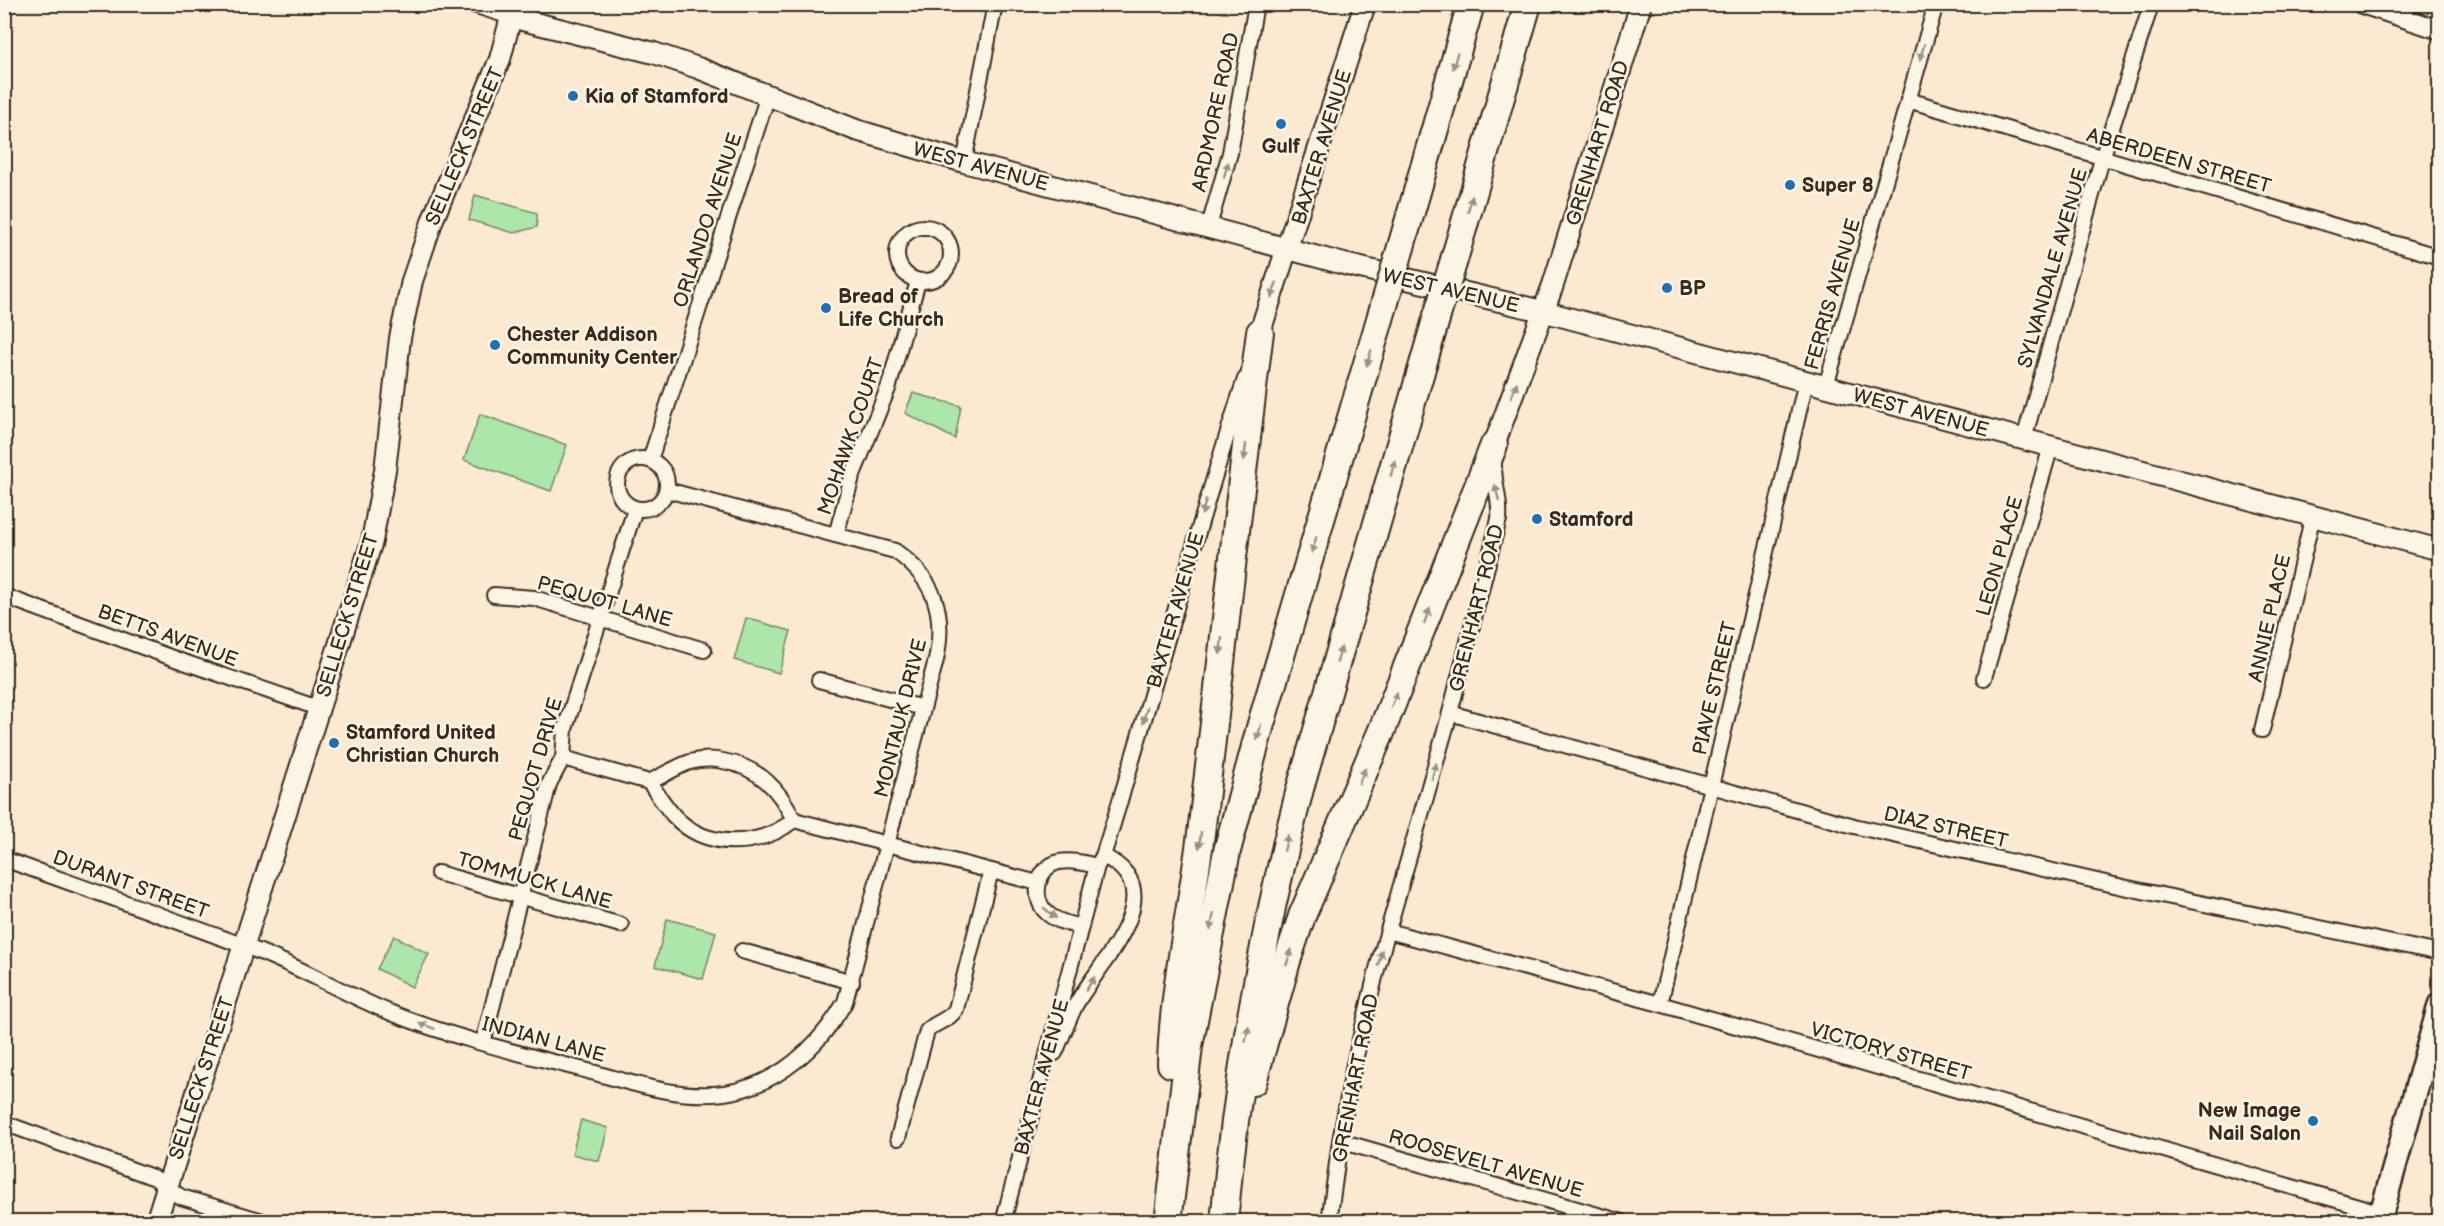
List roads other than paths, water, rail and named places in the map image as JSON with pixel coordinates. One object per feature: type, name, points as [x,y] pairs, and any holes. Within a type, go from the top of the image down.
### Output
[{"type":"highway","points":[[1168,1221],[1189,1046],[1225,862],[1261,724],[1472,4]]},
{"type":"highway","points":[[1224,1221],[1235,1110],[1256,981],[1284,852],[1300,789],[1528,4]]},
{"type":"highway","points":[[1168,1221],[1171,1057],[1175,1008],[1197,864],[1224,617],[1260,332]]},
{"type":"highway","points":[[1228,1175],[1302,916],[1382,730],[1494,445]]},
{"type":"main road","name":"BAXTER AVENUE","points":[[1260,332],[1289,248],[1365,4]]},
{"type":"main road","name":"GRENHART ROAD","points":[[1494,445],[1583,192],[1641,4]]},
{"type":"main road","name":"WEST AVENUE","points":[[513,11],[646,51],[877,137],[964,162],[1426,284],[1542,311],[2439,550]]},
{"type":"main road","name":"SELLECK STREET","points":[[156,1221],[361,578],[376,522],[388,450],[400,338],[412,280],[433,219],[500,58],[513,11]]},
{"type":"main road","points":[[2380,1217],[2438,1017]]},
{"type":"street","name":"WEST AVENUE","points":[[470,4],[513,11]]},
{"type":"street","points":[[964,162],[995,4]]},
{"type":"street","name":"ARDMORE ROAD","points":[[1209,226],[1230,153],[1256,4]]},
{"type":"street","name":"FERRIS AVENUE","points":[[1826,386],[1935,4]]},
{"type":"street","points":[[2362,4],[2439,30]]},
{"type":"street","name":"SYLVANDALE AVENUE","points":[[2024,440],[2102,159],[2151,5]]},
{"type":"street","name":"ORLANDO AVENUE","points":[[650,460],[768,95]]},
{"type":"street","name":"ABERDEEN STREET","points":[[1908,100],[2439,257]]},
{"type":"street","points":[[914,228],[932,228],[946,238],[950,247],[949,265],[936,278],[918,280],[903,272],[896,256],[897,247],[901,239],[914,228]]},
{"type":"street","name":"MOHAWK COURT","points":[[836,535],[852,477],[892,377],[918,280]]},
{"type":"street","name":"BAXTER AVENUE","points":[[1003,1221],[1100,861],[1126,781],[1212,478],[1260,332]]},
{"type":"street","name":"PIAVE STREET","points":[[1660,1004],[1806,381]]},
{"type":"street","name":"GRENHART ROAD","points":[[1329,1221],[1354,1064],[1388,931],[1450,713],[1499,519],[1500,509],[1493,480],[1494,445]]},
{"type":"street","name":"LEON PLACE","points":[[1984,678],[2051,446]]},
{"type":"street","points":[[639,459],[650,460],[661,467],[667,477],[667,490],[663,499],[655,506],[645,510],[635,509],[619,494],[617,483],[620,472],[628,463],[639,459]]},
{"type":"street","name":"MONTAUK DRIVE","points":[[667,490],[895,551],[917,569],[933,593],[940,620],[941,639],[852,982],[845,1002],[830,1028]]},
{"type":"street","name":"PEQUOT DRIVE","points":[[483,1043],[549,784],[563,758],[565,729],[635,509]]},
{"type":"street","name":"ANNIE PLACE","points":[[2262,730],[2313,515]]},
{"type":"street","name":"PEQUOT LANE","points":[[494,595],[534,598],[704,650]]},
{"type":"street","name":"BETTS AVENUE","points":[[4,596],[178,660],[318,708]]},
{"type":"street","points":[[819,680],[923,708]]},
{"type":"street","name":"DIAZ STREET","points":[[1450,713],[1854,826],[2076,877],[2439,953]]},
{"type":"street","points":[[563,758],[649,782],[675,817],[692,830],[714,838],[731,842],[750,842],[781,830],[794,820]]},
{"type":"street","points":[[649,782],[692,762],[717,760],[743,765],[766,779],[787,804],[794,820]]},
{"type":"street","points":[[794,820],[1038,883]]},
{"type":"street","name":"DURANT STREET","points":[[4,859],[243,947]]},
{"type":"street","points":[[1037,1093],[1076,1006],[1123,932],[1134,907],[1133,888],[1129,877],[1113,861],[1056,863],[1042,874],[1038,883],[1038,896],[1045,911],[1059,920],[1081,927]]},
{"type":"street","points":[[898,1138],[927,1031],[937,1022],[952,1016],[956,1009],[991,872]]},
{"type":"street","name":"TOMMUCK LANE","points":[[438,873],[621,925]]},
{"type":"street","name":"VICTORY STREET","points":[[1388,931],[1660,1004],[2380,1217]]},
{"type":"street","name":"INDIAN LANE","points":[[243,947],[261,952],[393,1013],[449,1034],[626,1082],[684,1094],[725,1093],[764,1081],[800,1058],[830,1028]]},
{"type":"street","points":[[742,951],[852,982]]},
{"type":"street","points":[[4,1123],[155,1178],[181,1197],[266,1221]]},
{"type":"street","name":"ROOSEVELT AVENUE","points":[[1340,1141],[1622,1221]]},
{"type":"place","name":"Kia of Stamford","points":[[573,96]]},
{"type":"place","name":"Gulf","points":[[1281,124]]},
{"type":"place","name":"Super 8","points":[[1790,185]]},
{"type":"place","name":"BP","points":[[1667,288]]},
{"type":"place","name":"Bread of Life Church","points":[[826,308]]},
{"type":"place","name":"Chester Addison Community Center","points":[[495,345]]},
{"type":"place","name":"Stamford","points":[[1537,519]]},
{"type":"place","name":"Stamford United Christian Church","points":[[334,743]]},
{"type":"place","name":"New Image Nail Salon","points":[[2313,1121]]}]
